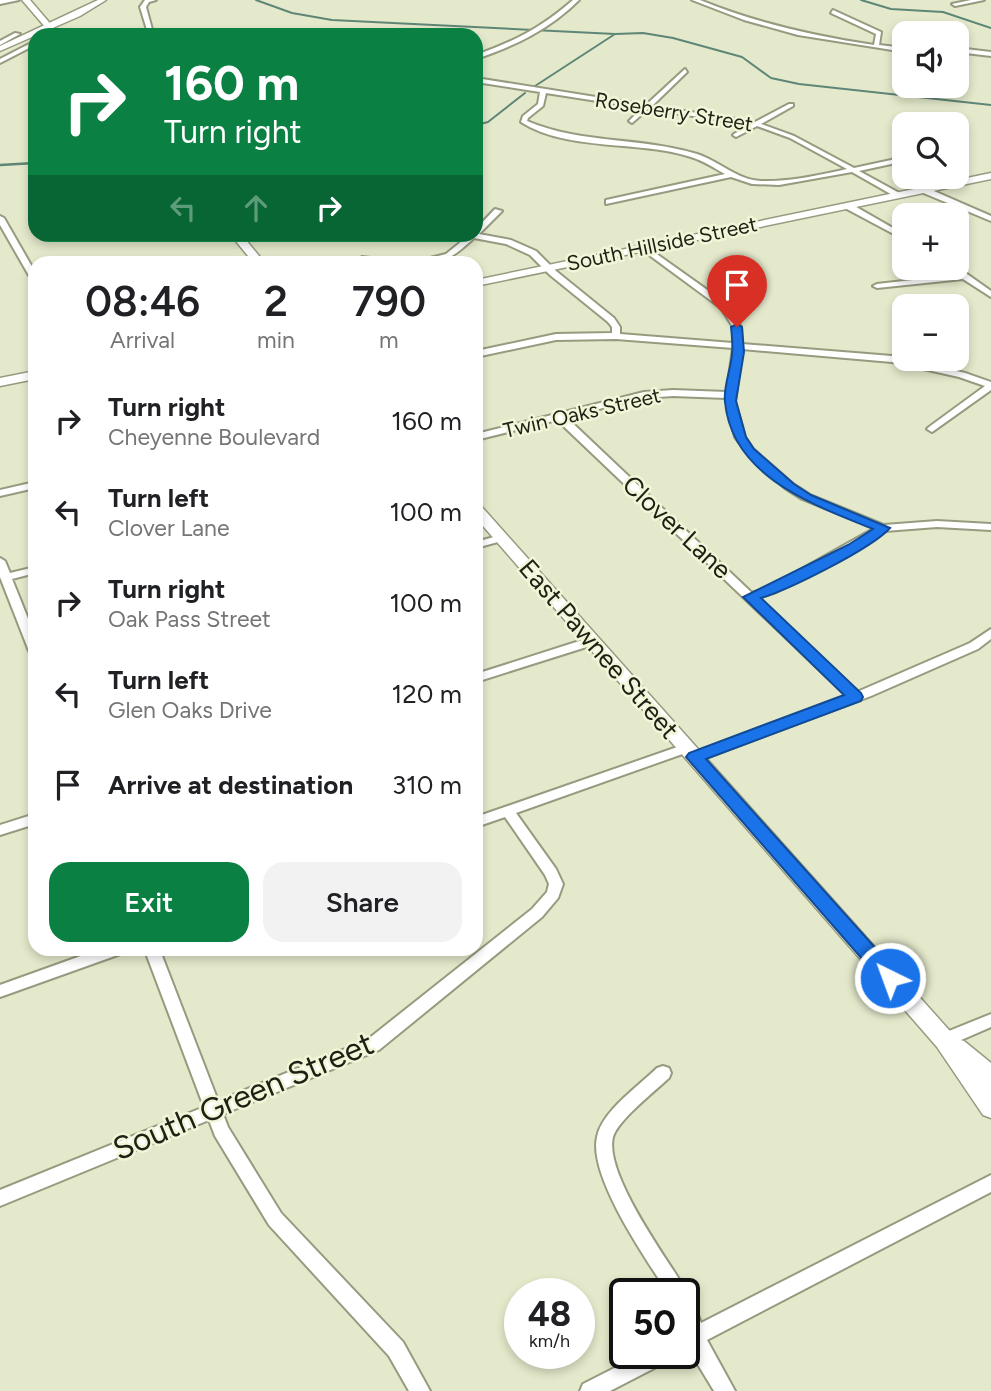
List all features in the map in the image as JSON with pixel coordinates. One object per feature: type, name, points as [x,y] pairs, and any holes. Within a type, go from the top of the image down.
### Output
[{"type":"main road","points":[[26,0],[52,26]]},
{"type":"main road","points":[[34,0],[52,26]]},
{"type":"main road","name":"South Hillside Street","points":[[483,282],[991,176]]},
{"type":"main road","points":[[242,242],[254,256]]},
{"type":"main road","points":[[0,382],[28,376]]},
{"type":"main road","name":"East Pawnee Street","points":[[483,517],[945,1040],[991,1108]]},
{"type":"main road","name":"East Pawnee Street","points":[[945,1040],[991,1077]]},
{"type":"street","points":[[0,2],[16,0]]},
{"type":"street","points":[[52,26],[103,0]]},
{"type":"street","points":[[148,28],[143,7],[147,1],[153,0]]},
{"type":"street","points":[[483,54],[528,36],[547,25],[576,0]]},
{"type":"street","points":[[695,0],[738,18],[776,29],[892,46]]},
{"type":"street","points":[[711,0],[772,23],[877,44]]},
{"type":"street","points":[[955,4],[981,0]]},
{"type":"street","points":[[52,26],[67,16],[84,10]]},
{"type":"street","points":[[834,12],[875,30],[879,33],[877,44]]},
{"type":"street","points":[[0,32],[18,34],[0,43]]},
{"type":"street","points":[[0,49],[28,37]]},
{"type":"street","points":[[0,55],[28,41]]},
{"type":"street","points":[[0,61],[28,47]]},
{"type":"street","points":[[969,53],[991,56]]},
{"type":"street","points":[[632,121],[685,71]]},
{"type":"street","name":"Roseberry Street","points":[[483,81],[758,125],[792,137],[900,195]]},
{"type":"street","points":[[543,92],[542,103],[537,110],[525,117],[524,122],[561,134],[691,154],[730,175],[752,183],[776,183],[892,161]]},
{"type":"street","points":[[736,135],[791,105]]},
{"type":"street","points":[[609,202],[730,175]]},
{"type":"street","points":[[923,190],[991,219]]},
{"type":"street","points":[[848,205],[892,230]]},
{"type":"street","points":[[483,224],[498,211]]},
{"type":"street","points":[[0,218],[28,267]]},
{"type":"street","points":[[483,236],[525,248],[611,320],[616,327],[616,336]]},
{"type":"street","points":[[449,256],[464,242]]},
{"type":"street","points":[[644,247],[724,306],[737,327],[738,345],[730,401],[740,437],[750,452],[806,497],[883,528]]},
{"type":"street","points":[[969,279],[991,295]]},
{"type":"street","points":[[877,286],[930,280]]},
{"type":"street","points":[[483,353],[556,337],[616,336],[892,359],[962,374],[991,386]]},
{"type":"street","points":[[932,429],[991,386]]},
{"type":"street","name":"Twin Oaks Street","points":[[483,436],[658,393],[731,395]]},
{"type":"street","name":"Clover Lane","points":[[559,416],[855,697]]},
{"type":"street","points":[[0,493],[28,487]]},
{"type":"street","points":[[751,597],[783,584],[883,528],[937,524],[991,527]]},
{"type":"street","points":[[483,543],[501,538]]},
{"type":"street","points":[[0,561],[28,633]]},
{"type":"street","points":[[6,577],[28,572]]},
{"type":"street","points":[[483,819],[855,697],[974,646],[991,633]]},
{"type":"street","points":[[483,676],[592,641]]},
{"type":"street","name":"South Green Street","points":[[0,1198],[373,1045],[537,913],[553,894],[556,884],[508,810]]},
{"type":"street","points":[[0,830],[28,821]]},
{"type":"street","points":[[0,991],[98,956]]},
{"type":"street","points":[[154,956],[221,1131],[275,1219],[396,1349],[419,1391]]},
{"type":"street","points":[[945,1040],[991,1020]]},
{"type":"street","points":[[663,1073],[617,1119],[606,1136],[604,1153],[610,1180],[669,1278]]},
{"type":"street","points":[[700,1333],[991,1183]]},
{"type":"street","points":[[700,1350],[725,1391]]},
{"type":"street","points":[[590,1391],[632,1369]]},
{"type":"waterway","points":[[256,0],[292,13],[332,20],[615,34]]},
{"type":"waterway","points":[[861,0],[891,9],[943,12],[991,28]]},
{"type":"waterway","points":[[615,34],[643,33],[673,38],[742,57],[771,78],[799,84],[991,105]]},
{"type":"waterway","points":[[535,86],[615,34]]},
{"type":"waterway","points":[[483,123],[525,93]]},
{"type":"waterway","points":[[0,165],[28,163]]},
{"type":"route","points":[[737,327],[738,352],[730,401],[740,437],[750,452],[806,497],[883,528],[853,548],[772,590],[751,597],[855,697],[695,757],[890,978]]}]
